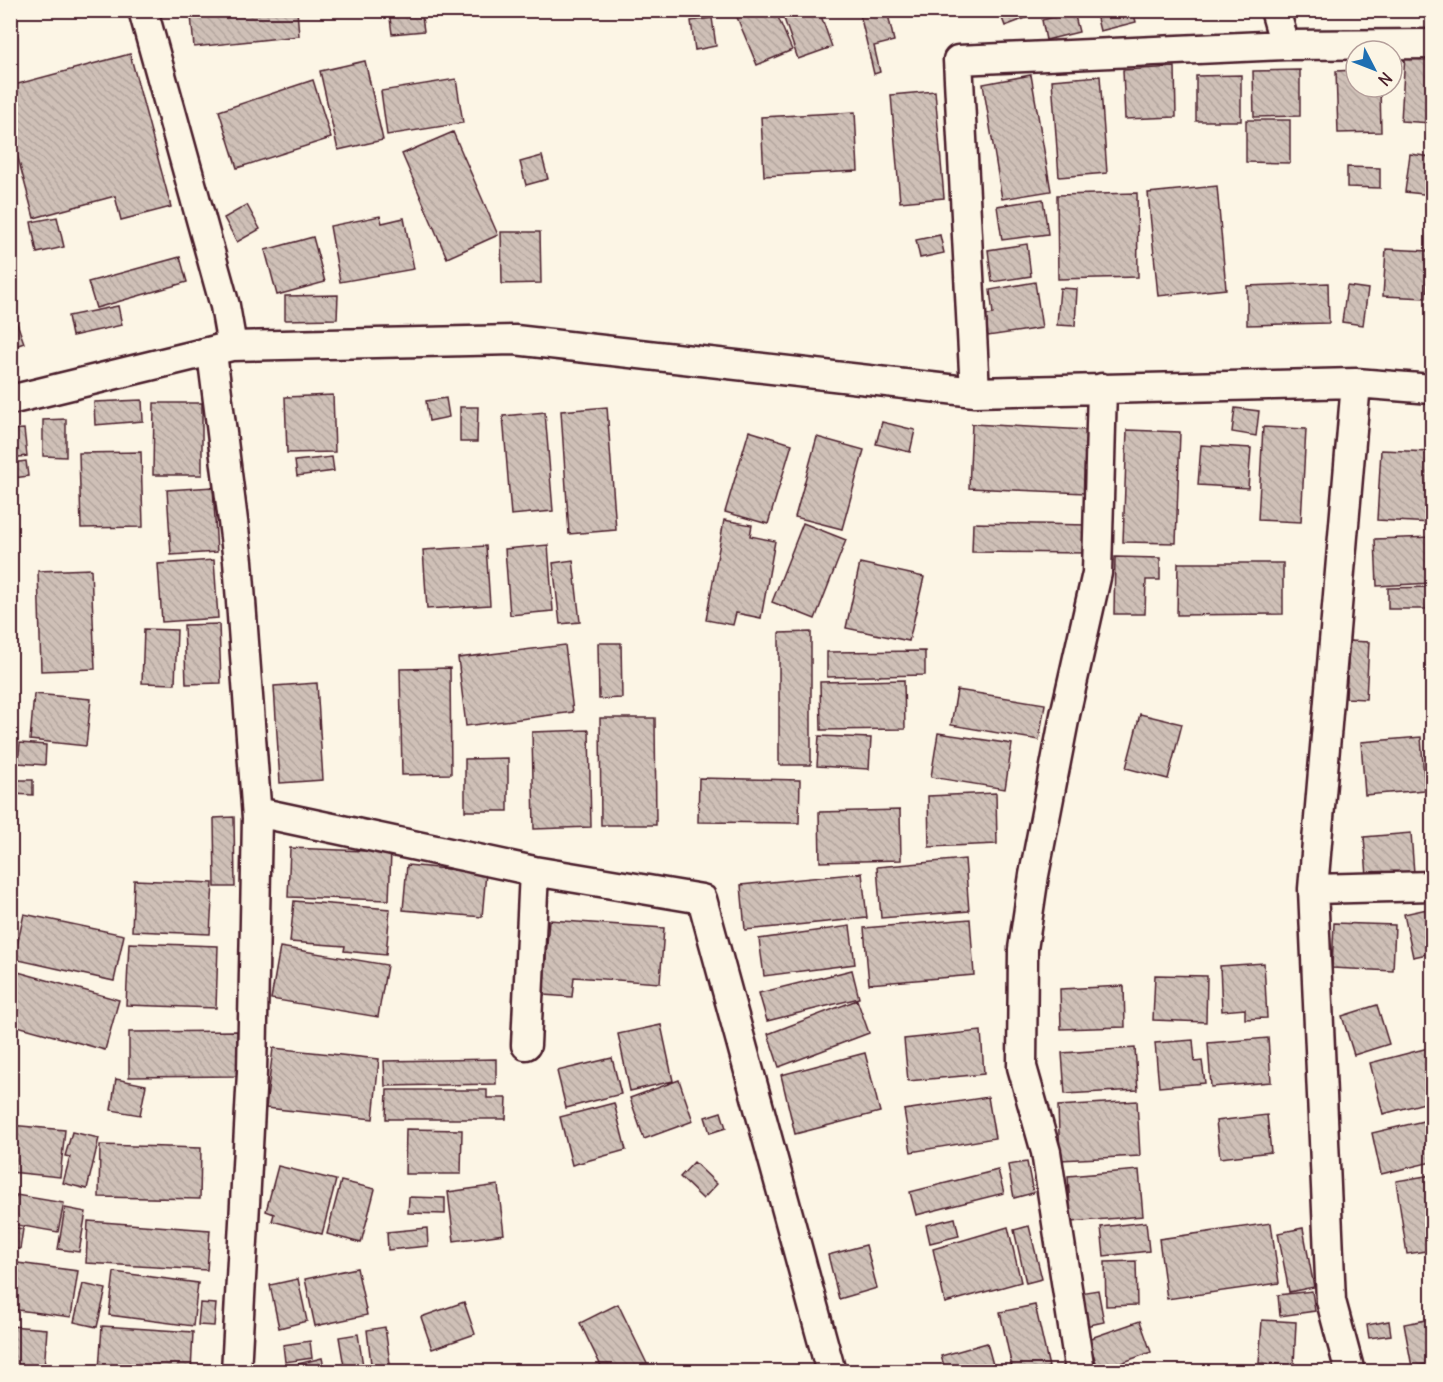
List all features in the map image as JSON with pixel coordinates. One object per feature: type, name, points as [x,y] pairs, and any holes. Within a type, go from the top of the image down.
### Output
[{"type":"street","points":[[143,10],[225,306],[222,350],[257,812],[252,1072],[236,1371]]},
{"type":"street","points":[[1275,10],[1285,45]]},
{"type":"street","points":[[975,392],[958,60],[1285,45],[1432,44]]},
{"type":"street","points":[[10,400],[222,350],[515,340],[975,392],[1356,383],[1432,389]]},
{"type":"street","points":[[1350,1371],[1331,1301],[1313,889],[1356,383]]},
{"type":"street","points":[[1080,1371],[1046,1152],[1022,1067],[1023,949],[1034,875],[1065,715],[1097,573],[1102,388]]},
{"type":"street","points":[[257,812],[534,871],[702,899],[831,1371]]},
{"type":"street","points":[[526,1045],[534,871]]},
{"type":"street","points":[[1313,889],[1432,886]]},
{"type":"building","points":[[251,10],[297,10],[299,36],[194,47],[191,16]]},
{"type":"building","points":[[389,10],[421,10],[424,31],[392,34]]},
{"type":"building","points":[[747,10],[775,10],[792,50],[757,65],[736,15]]},
{"type":"building","points":[[781,10],[819,10],[832,47],[798,59]]},
{"type":"building","points":[[859,10],[887,10],[894,41],[874,46],[880,72],[874,74]]},
{"type":"building","points":[[999,10],[1047,10],[1005,26]]},
{"type":"building","points":[[1095,10],[1133,10],[1136,22],[1100,31]]},
{"type":"building","points":[[1074,12],[1079,32],[1046,40],[1042,20]]},
{"type":"building","points":[[712,18],[716,46],[695,50],[691,21]]},
{"type":"building","points":[[130,54],[171,207],[121,220],[115,196],[34,218],[10,128],[10,86]]},
{"type":"building","points":[[1405,54],[1432,55],[1432,123],[1401,121]]},
{"type":"building","points":[[365,61],[383,140],[338,150],[320,71]]},
{"type":"building","points":[[1175,67],[1176,117],[1125,119],[1123,70]]},
{"type":"building","points":[[1300,70],[1300,116],[1254,117],[1253,71]]},
{"type":"building","points":[[1336,71],[1344,71],[1344,99],[1380,99],[1381,132],[1338,133]]},
{"type":"building","points":[[1031,75],[1051,191],[1002,199],[983,84]]},
{"type":"building","points":[[1241,75],[1241,121],[1196,121],[1196,76]]},
{"type":"building","points":[[1100,76],[1107,173],[1059,177],[1052,80]]},
{"type":"building","points":[[456,79],[463,123],[387,135],[381,91]]},
{"type":"building","points":[[313,80],[331,138],[237,168],[219,111]]},
{"type":"building","points":[[935,91],[944,198],[900,202],[891,95]]},
{"type":"building","points":[[855,112],[858,171],[764,176],[761,117]]},
{"type":"building","points":[[1246,120],[1290,120],[1290,163],[1246,162]]},
{"type":"building","points":[[453,132],[498,235],[447,258],[402,154]]},
{"type":"building","points":[[1410,154],[1432,157],[1432,195],[1405,192]]},
{"type":"building","points":[[542,156],[548,179],[526,185],[520,162]]},
{"type":"building","points":[[1347,167],[1380,168],[1380,188],[1347,187]]},
{"type":"building","points":[[1217,186],[1226,289],[1158,296],[1148,193]]},
{"type":"building","points":[[1137,193],[1138,277],[1058,279],[1057,195]]},
{"type":"building","points":[[1043,199],[1048,234],[1002,240],[997,206]]},
{"type":"building","points":[[247,205],[260,229],[237,242],[224,218]]},
{"type":"building","points":[[380,216],[382,223],[404,218],[414,269],[340,282],[330,226]]},
{"type":"building","points":[[57,217],[64,247],[37,253],[31,222]]},
{"type":"building","points":[[501,232],[540,232],[541,283],[502,284]]},
{"type":"building","points":[[940,235],[944,253],[920,258],[916,240]]},
{"type":"building","points":[[313,237],[325,282],[277,295],[265,250]]},
{"type":"building","points":[[1027,244],[1031,276],[992,282],[988,250]]},
{"type":"building","points":[[1386,249],[1429,251],[1426,298],[1383,296]]},
{"type":"building","points":[[180,257],[187,282],[96,308],[88,282]]},
{"type":"building","points":[[1035,282],[1042,328],[988,336],[985,316],[993,314],[990,290]]},
{"type":"building","points":[[1328,283],[1329,323],[1247,325],[1247,286]]},
{"type":"building","points":[[1347,286],[1368,289],[1363,325],[1342,322]]},
{"type":"building","points":[[1060,288],[1077,289],[1075,326],[1057,325]]},
{"type":"building","points":[[338,295],[337,319],[285,320],[285,296]]},
{"type":"building","points":[[10,303],[24,343],[10,348]]},
{"type":"building","points":[[118,306],[122,325],[72,336],[68,316]]},
{"type":"building","points":[[333,395],[335,452],[287,453],[285,397]]},
{"type":"building","points":[[446,398],[449,417],[429,421],[426,401]]},
{"type":"building","points":[[142,400],[143,421],[95,425],[94,402]]},
{"type":"building","points":[[154,403],[202,403],[202,475],[153,475]]},
{"type":"building","points":[[460,407],[478,407],[477,442],[460,442]]},
{"type":"building","points":[[607,407],[616,530],[569,534],[561,411]]},
{"type":"building","points":[[1235,408],[1259,411],[1256,436],[1232,432]]},
{"type":"building","points":[[545,412],[553,511],[511,515],[503,416]]},
{"type":"building","points":[[66,419],[66,457],[43,456],[43,420]]},
{"type":"building","points":[[882,422],[915,430],[910,452],[876,444]]},
{"type":"building","points":[[972,424],[1088,430],[1085,493],[969,488]]},
{"type":"building","points":[[1263,427],[1306,429],[1301,522],[1258,520]]},
{"type":"building","points":[[24,429],[27,456],[10,458],[10,430]]},
{"type":"building","points":[[1127,430],[1180,432],[1176,543],[1123,542]]},
{"type":"building","points":[[749,431],[792,444],[768,524],[725,512]]},
{"type":"building","points":[[817,437],[864,450],[842,529],[795,517]]},
{"type":"building","points":[[1201,445],[1251,448],[1248,488],[1198,485]]},
{"type":"building","points":[[1381,450],[1432,452],[1432,523],[1377,520]]},
{"type":"building","points":[[141,452],[143,527],[81,528],[79,453]]},
{"type":"building","points":[[332,457],[334,471],[297,476],[295,461]]},
{"type":"building","points":[[26,461],[28,476],[14,478],[12,463]]},
{"type":"building","points":[[213,487],[217,552],[171,555],[167,490]]},
{"type":"building","points":[[724,520],[752,525],[750,536],[775,541],[761,618],[736,613],[733,625],[706,620]]},
{"type":"building","points":[[803,523],[846,540],[815,619],[772,602]]},
{"type":"building","points":[[973,523],[1089,525],[1089,553],[972,552]]},
{"type":"building","points":[[1432,537],[1432,583],[1377,586],[1375,539]]},
{"type":"building","points":[[548,545],[553,611],[510,615],[505,549]]},
{"type":"building","points":[[486,546],[490,605],[427,609],[423,550]]},
{"type":"building","points":[[1115,557],[1160,558],[1160,580],[1146,580],[1145,614],[1114,614]]},
{"type":"building","points":[[214,560],[218,618],[162,622],[158,564]]},
{"type":"building","points":[[573,560],[580,622],[560,624],[553,563]]},
{"type":"building","points":[[860,563],[924,577],[909,641],[846,628]]},
{"type":"building","points":[[1178,563],[1283,563],[1283,614],[1177,615]]},
{"type":"building","points":[[91,569],[95,669],[41,671],[38,571]]},
{"type":"building","points":[[1432,587],[1432,609],[1388,609],[1388,588]]},
{"type":"building","points":[[219,624],[221,683],[186,684],[184,625]]},
{"type":"building","points":[[144,629],[177,630],[175,684],[142,683]]},
{"type":"building","points":[[811,632],[811,765],[779,765],[779,633]]},
{"type":"building","points":[[1349,641],[1369,642],[1366,699],[1346,698]]},
{"type":"building","points":[[598,643],[621,643],[622,698],[599,699]]},
{"type":"building","points":[[565,645],[573,712],[466,726],[458,658]]},
{"type":"building","points":[[925,651],[925,675],[827,677],[827,652]]},
{"type":"building","points":[[450,668],[451,774],[402,775],[400,669]]},
{"type":"building","points":[[904,680],[905,729],[821,730],[820,682]]},
{"type":"building","points":[[317,683],[323,780],[280,783],[274,686]]},
{"type":"building","points":[[957,690],[1045,704],[1039,740],[951,725]]},
{"type":"building","points":[[34,694],[91,699],[86,746],[30,740]]},
{"type":"building","points":[[1140,714],[1182,724],[1168,779],[1126,768]]},
{"type":"building","points":[[600,718],[655,718],[656,825],[601,825]]},
{"type":"building","points":[[589,730],[591,827],[534,829],[532,732]]},
{"type":"building","points":[[938,733],[1012,744],[1005,789],[931,777]]},
{"type":"building","points":[[819,736],[871,738],[869,769],[817,766]]},
{"type":"building","points":[[1421,737],[1425,790],[1365,795],[1361,742]]},
{"type":"building","points":[[20,743],[46,745],[45,765],[18,763]]},
{"type":"building","points":[[508,758],[508,811],[465,811],[465,759]]},
{"type":"building","points":[[699,778],[800,780],[799,823],[698,822]]},
{"type":"building","points":[[10,780],[33,780],[33,795],[10,794]]},
{"type":"building","points":[[996,793],[997,844],[929,847],[928,796]]},
{"type":"building","points":[[900,810],[901,860],[820,862],[819,812]]},
{"type":"building","points":[[234,817],[235,887],[215,887],[214,818]]},
{"type":"building","points":[[1411,833],[1414,873],[1367,877],[1364,837]]},
{"type":"building","points":[[290,848],[391,852],[389,900],[288,897]]},
{"type":"building","points":[[965,859],[969,911],[881,918],[877,867]]},
{"type":"building","points":[[407,865],[486,873],[482,917],[403,910]]},
{"type":"building","points":[[862,873],[867,918],[745,930],[741,885]]},
{"type":"building","points":[[134,880],[213,883],[210,934],[132,931]]},
{"type":"building","points":[[294,901],[390,909],[386,955],[344,951],[345,946],[290,942]]},
{"type":"building","points":[[1432,908],[1432,953],[1413,957],[1404,914]]},
{"type":"building","points":[[24,914],[124,935],[114,981],[14,959]]},
{"type":"building","points":[[970,919],[974,975],[869,984],[864,928]]},
{"type":"building","points":[[549,920],[664,928],[660,983],[574,977],[572,997],[543,995]]},
{"type":"building","points":[[1334,923],[1395,925],[1393,971],[1332,968]]},
{"type":"building","points":[[850,926],[855,964],[764,976],[759,939]]},
{"type":"building","points":[[129,943],[218,946],[216,1008],[126,1005]]},
{"type":"building","points":[[280,947],[387,965],[378,1017],[271,999]]},
{"type":"building","points":[[1264,963],[1267,1018],[1245,1019],[1245,1009],[1222,1011],[1220,966]]},
{"type":"building","points":[[852,970],[859,998],[767,1021],[759,993]]},
{"type":"building","points":[[18,972],[119,1000],[105,1050],[10,1024],[10,1000]]},
{"type":"building","points":[[1155,975],[1207,976],[1206,1022],[1153,1020]]},
{"type":"building","points":[[1124,986],[1125,1027],[1061,1029],[1060,989]]},
{"type":"building","points":[[857,1000],[869,1033],[779,1067],[768,1034]]},
{"type":"building","points":[[1377,1005],[1389,1044],[1354,1055],[1342,1016]]},
{"type":"building","points":[[661,1025],[673,1081],[630,1091],[618,1034]]},
{"type":"building","points":[[237,1031],[237,1076],[129,1077],[129,1032]]},
{"type":"building","points":[[981,1031],[984,1074],[908,1081],[904,1039]]},
{"type":"building","points":[[1268,1038],[1271,1082],[1211,1087],[1208,1043]]},
{"type":"building","points":[[1193,1040],[1195,1062],[1202,1061],[1205,1083],[1159,1087],[1155,1043]]},
{"type":"building","points":[[1432,1047],[1432,1101],[1383,1114],[1370,1063]]},
{"type":"building","points":[[273,1048],[379,1059],[373,1119],[266,1108]]},
{"type":"building","points":[[1135,1048],[1138,1090],[1065,1094],[1062,1053]]},
{"type":"building","points":[[865,1053],[880,1112],[795,1134],[781,1075]]},
{"type":"building","points":[[612,1058],[621,1094],[566,1108],[557,1071]]},
{"type":"building","points":[[496,1059],[496,1084],[385,1086],[384,1061]]},
{"type":"building","points":[[116,1079],[146,1085],[140,1115],[111,1110]]},
{"type":"building","points":[[679,1080],[693,1121],[644,1139],[630,1098]]},
{"type":"building","points":[[387,1090],[487,1090],[487,1098],[507,1098],[506,1119],[386,1119]]},
{"type":"building","points":[[988,1097],[995,1138],[911,1152],[904,1110]]},
{"type":"building","points":[[1137,1101],[1140,1156],[1060,1160],[1058,1106]]},
{"type":"building","points":[[614,1103],[626,1150],[572,1165],[560,1117]]},
{"type":"building","points":[[721,1112],[726,1128],[710,1133],[705,1117]]},
{"type":"building","points":[[1267,1115],[1271,1152],[1220,1158],[1216,1121]]},
{"type":"building","points":[[1432,1119],[1432,1162],[1381,1174],[1372,1133]]},
{"type":"building","points":[[10,1125],[65,1130],[60,1177],[10,1172]]},
{"type":"building","points":[[406,1129],[462,1130],[461,1174],[405,1174]]},
{"type":"building","points":[[72,1132],[99,1138],[87,1189],[63,1183],[70,1157],[65,1156]]},
{"type":"building","points":[[100,1145],[201,1148],[200,1199],[99,1197]]},
{"type":"building","points":[[694,1162],[717,1184],[703,1199],[680,1177]]},
{"type":"building","points":[[1027,1162],[1033,1193],[1014,1198],[1008,1165]]},
{"type":"building","points":[[278,1166],[336,1180],[322,1234],[272,1221],[274,1214],[266,1211]]},
{"type":"building","points":[[998,1170],[1004,1193],[916,1215],[910,1192]]},
{"type":"building","points":[[1139,1170],[1143,1216],[1071,1222],[1068,1176]]},
{"type":"building","points":[[1432,1175],[1432,1250],[1407,1254],[1396,1181]]},
{"type":"building","points":[[341,1181],[375,1189],[361,1243],[327,1234]]},
{"type":"building","points":[[498,1185],[504,1234],[454,1241],[448,1192]]},
{"type":"building","points":[[16,1195],[64,1203],[58,1232],[11,1224]]},
{"type":"building","points":[[409,1197],[445,1198],[445,1214],[408,1213]]},
{"type":"building","points":[[65,1208],[86,1212],[79,1252],[58,1249]]},
{"type":"building","points":[[955,1218],[959,1236],[930,1243],[926,1225]]},
{"type":"building","points":[[88,1221],[210,1230],[207,1270],[86,1263]]},
{"type":"building","points":[[1146,1222],[1149,1251],[1104,1256],[1101,1227]]},
{"type":"building","points":[[1271,1223],[1279,1283],[1167,1299],[1159,1239]]},
{"type":"building","points":[[1029,1226],[1042,1279],[1026,1283],[1014,1230]]},
{"type":"building","points":[[10,1227],[23,1229],[20,1249],[10,1248]]},
{"type":"building","points":[[1008,1227],[1021,1282],[945,1303],[933,1249]]},
{"type":"building","points":[[427,1228],[428,1246],[388,1250],[387,1232]]},
{"type":"building","points":[[1303,1228],[1314,1287],[1289,1292],[1278,1233]]},
{"type":"building","points":[[866,1245],[877,1288],[839,1299],[828,1255]]},
{"type":"building","points":[[1136,1261],[1137,1305],[1106,1306],[1105,1262]]},
{"type":"building","points":[[10,1262],[78,1271],[71,1317],[10,1309]]},
{"type":"building","points":[[357,1268],[367,1315],[315,1326],[305,1279]]},
{"type":"building","points":[[114,1272],[198,1283],[193,1326],[109,1315]]},
{"type":"building","points":[[298,1279],[307,1321],[279,1328],[270,1285]]},
{"type":"building","points":[[83,1284],[106,1289],[97,1327],[74,1322]]},
{"type":"building","points":[[1098,1290],[1104,1322],[1085,1326],[1079,1293]]},
{"type":"building","points":[[1312,1291],[1315,1311],[1280,1316],[1278,1295]]},
{"type":"building","points":[[464,1302],[475,1334],[432,1349],[421,1317]]},
{"type":"building","points":[[200,1303],[216,1304],[214,1326],[198,1325]]},
{"type":"building","points":[[618,1304],[651,1372],[604,1372],[580,1323]]},
{"type":"building","points":[[1035,1305],[1049,1367],[1029,1372],[1013,1372],[1000,1312]]},
{"type":"building","points":[[1432,1319],[1432,1363],[1412,1367],[1404,1324]]},
{"type":"building","points":[[1262,1320],[1296,1322],[1294,1365],[1259,1363]]},
{"type":"building","points":[[1140,1321],[1151,1352],[1099,1371],[1088,1339]]},
{"type":"building","points":[[1389,1321],[1391,1335],[1369,1338],[1367,1325]]},
{"type":"building","points":[[10,1326],[47,1329],[44,1370],[10,1368]]},
{"type":"building","points":[[102,1326],[193,1332],[191,1372],[99,1370]]},
{"type":"building","points":[[385,1327],[391,1371],[372,1372],[367,1330]]},
{"type":"building","points":[[358,1334],[364,1372],[345,1372],[339,1337]]},
{"type":"building","points":[[310,1341],[312,1358],[285,1362],[283,1345]]},
{"type":"building","points":[[987,1343],[995,1372],[946,1372],[941,1356]]},
{"type":"building","points":[[322,1358],[325,1372],[287,1372],[286,1367]]},
{"type":"building","points":[[516,1364],[518,1372],[491,1372]]}]
